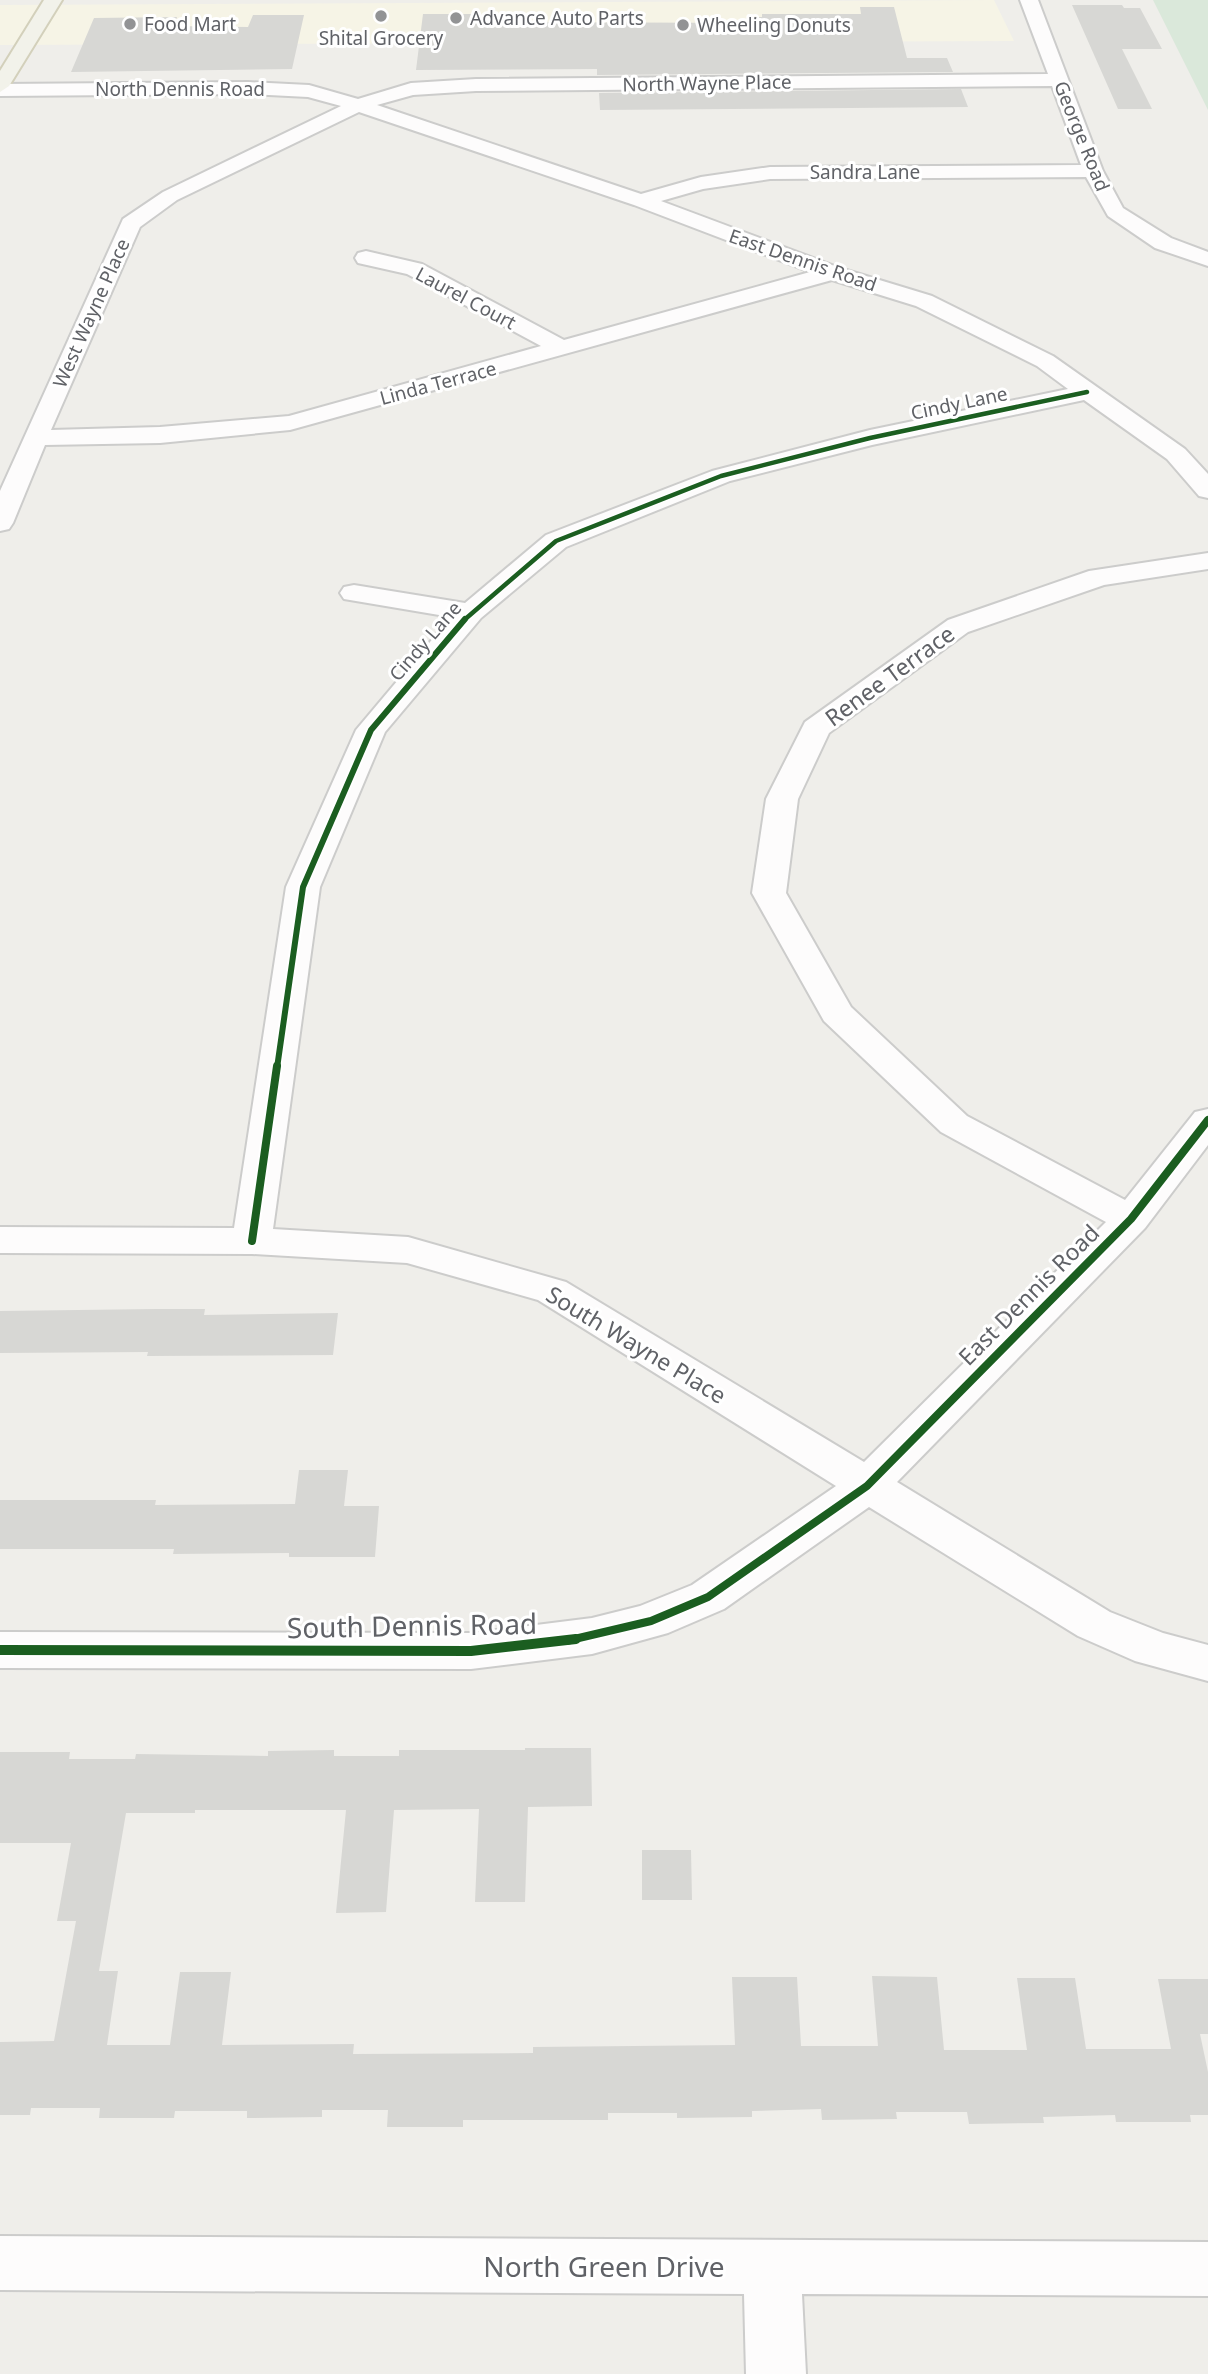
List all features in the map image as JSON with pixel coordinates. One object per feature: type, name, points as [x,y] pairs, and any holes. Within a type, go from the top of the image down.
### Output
[{"type":"main road","points":[[0,88],[53,0]]},
{"type":"street","name":"George Road","points":[[1029,0],[1093,171],[1115,212],[1163,243],[1208,259]]},
{"type":"street","name":"North Wayne Place","points":[[358,105],[411,89],[477,85],[1059,80]]},
{"type":"street","name":"North Dennis Road","points":[[0,88],[248,88],[309,91],[358,105]]},
{"type":"street","name":"East Dennis Road","points":[[358,105],[641,201],[832,273],[925,301],[1045,361],[1176,454],[1208,490]]},
{"type":"street","name":"West Wayne Place","points":[[0,523],[131,224],[170,196],[358,105]]},
{"type":"street","name":"Sandra Lane","points":[[641,201],[701,183],[770,173],[1093,171]]},
{"type":"street","name":"Laurel Court","points":[[366,258],[414,269],[563,349]]},
{"type":"street","name":"Linda Terrace","points":[[35,438],[160,435],[290,423],[832,273]]},
{"type":"street","name":"Cindy Lane","points":[[252,1241],[303,887],[371,730],[471,611],[556,541],[721,476],[870,438],[1087,392]]},
{"type":"street","name":"Renee Terrace","points":[[1131,1219],[954,1124],[838,1013],[769,893],[782,799],[816,728],[958,626],[1099,577],[1208,561]]},
{"type":"street","name":"Cindy Lane","points":[[354,593],[471,611]]},
{"type":"street","name":"East Dennis Road","points":[[867,1486],[1131,1219],[1208,1121]]},
{"type":"street","name":"South Wayne Place","points":[[0,1240],[252,1241],[408,1250],[552,1291],[1094,1624],[1152,1648],[1208,1663]]},
{"type":"street","name":"South Dennis Road","points":[[0,1650],[471,1651],[585,1639],[645,1624],[683,1610],[708,1597],[867,1486]]},
{"type":"street","name":"North Green Drive","points":[[0,2263],[1208,2269]]},
{"type":"street","points":[[772,2268],[776,2374]]},
{"type":"shaded area","points":[[994,0],[1014,41],[0,45],[0,5]]},
{"type":"green space","points":[[1153,0],[1208,0],[1208,110]]},
{"type":"building","points":[[1072,5],[1122,5],[1124,8],[1140,8],[1162,49],[1122,49],[1152,109],[1118,109]]},
{"type":"building","points":[[860,7],[894,7],[907,58],[947,58],[953,72],[597,75],[597,69],[416,70],[423,14],[477,14],[476,22],[757,23],[756,17],[762,17],[762,14],[861,14]]},
{"type":"building","points":[[253,15],[304,15],[292,69],[71,72],[94,18],[177,17],[174,26],[248,27]]},
{"type":"building","points":[[961,89],[968,107],[600,110],[599,93]]},
{"type":"building","points":[[205,1309],[204,1315],[338,1313],[333,1355],[147,1356],[148,1352],[0,1353],[0,1311]]},
{"type":"building","points":[[299,1470],[348,1470],[344,1506],[379,1506],[375,1557],[289,1557],[289,1553],[173,1554],[174,1549],[0,1549],[0,1500],[156,1500],[155,1505],[295,1504]]},
{"type":"building","points":[[591,1748],[592,1806],[528,1807],[525,1902],[475,1902],[479,1809],[394,1810],[386,1912],[336,1913],[346,1810],[126,1813],[99,1971],[118,1971],[107,2045],[170,2045],[180,1972],[231,1972],[222,2045],[354,2044],[353,2054],[533,2053],[533,2047],[735,2045],[732,1977],[797,1977],[801,2046],[878,2046],[872,1976],[937,1977],[944,2050],[1027,2050],[1017,1978],[1075,1978],[1086,2049],[1171,2049],[1158,1979],[1208,1979],[1208,2034],[1200,2034],[1208,2072],[1208,2115],[1190,2115],[1191,2122],[1116,2122],[1115,2115],[1043,2117],[1044,2123],[969,2124],[967,2112],[896,2112],[897,2119],[822,2120],[821,2109],[752,2111],[752,2117],[677,2118],[677,2113],[608,2113],[608,2120],[463,2120],[463,2127],[387,2127],[388,2110],[322,2110],[322,2117],[247,2118],[247,2111],[175,2111],[174,2118],[99,2118],[100,2108],[31,2108],[30,2115],[0,2115],[0,2042],[54,2041],[76,1921],[57,1921],[71,1843],[0,1843],[0,1752],[70,1752],[69,1759],[135,1759],[136,1754],[268,1756],[268,1751],[334,1750],[334,1756],[399,1756],[399,1750]]},
{"type":"building","points":[[642,1850],[691,1850],[692,1900],[642,1900]]},
{"type":"cycle path","points":[[252,1241],[303,887],[371,730],[471,612],[556,541],[721,476],[870,438],[1087,392]]},
{"type":"cycle path","points":[[0,1650],[471,1651],[592,1636],[651,1621],[680,1610],[708,1597],[867,1486],[1131,1219],[1208,1120]]},
{"type":"place","name":"Shital Grocery","points":[[381,16]]},
{"type":"place","name":"Advance Auto Parts","points":[[456,18]]},
{"type":"place","name":"Food Mart","points":[[130,24]]},
{"type":"place","name":"Wheeling Donuts","points":[[683,25]]}]
